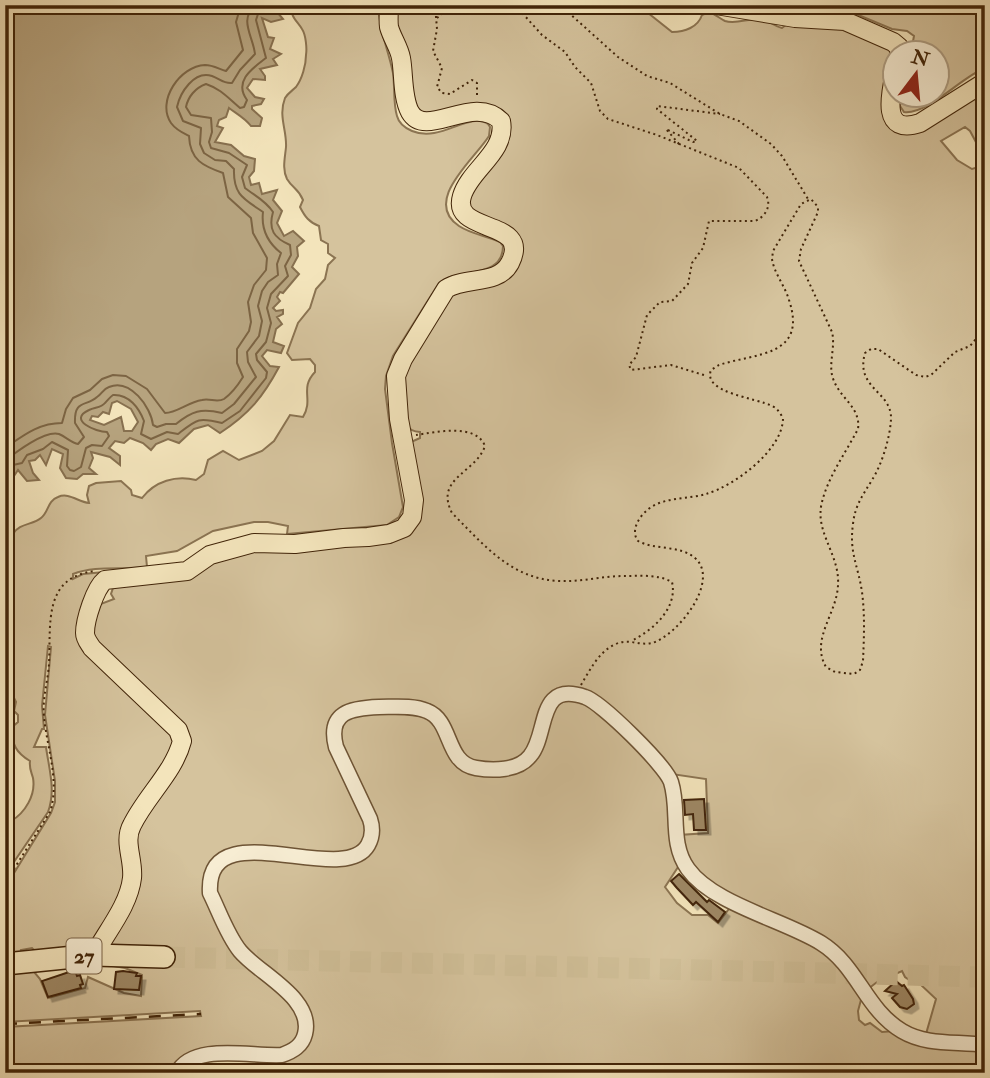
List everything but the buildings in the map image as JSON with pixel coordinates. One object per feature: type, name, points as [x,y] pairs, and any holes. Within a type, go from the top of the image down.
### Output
[{"type":"highway","name":"27","points":[[5,964],[94,955],[164,957]]},
{"type":"main road","points":[[94,955],[130,887],[132,868],[128,840],[131,826],[167,769],[181,741],[178,730],[92,648],[86,639],[86,625],[96,590],[105,580],[187,571],[210,555],[254,543],[295,544],[368,537],[398,531],[409,523],[414,509],[401,436],[396,386],[403,359],[446,289],[500,274],[513,253],[510,237],[471,219],[460,203],[462,193],[495,148],[503,129],[501,121],[485,111],[475,111],[439,121],[414,117],[410,111],[401,55],[388,24],[389,5]]},
{"type":"main road","points":[[716,5],[795,18],[845,21],[884,38]]},
{"type":"main road","points":[[951,103],[985,82]]},
{"type":"main road","points":[[889,108],[894,119],[902,125],[911,126],[944,108]]},
{"type":"street","points":[[177,1073],[181,1064],[195,1056],[282,1055],[292,1052],[303,1041],[306,1026],[301,1008],[291,995],[256,967],[238,948],[210,892],[209,884],[216,867],[222,861],[240,853],[286,853],[340,860],[363,852],[372,837],[373,828],[365,805],[336,747],[334,728],[341,715],[357,708],[399,707],[425,710],[434,715],[441,724],[462,763],[479,769],[499,769],[509,768],[527,760],[536,747],[542,719],[550,704],[562,696],[576,695],[590,699],[605,710],[665,769],[673,792],[680,855],[686,867],[701,883],[832,950],[852,970],[874,1008],[901,1031],[938,1042],[985,1045]]},
{"type":"path","points":[[435,5],[437,29],[433,51],[442,68],[437,88],[442,93],[450,94],[468,80],[475,81],[475,111]]},
{"type":"path","points":[[436,19],[452,5]]},
{"type":"path","points":[[515,5],[542,34],[565,52],[591,83],[600,111],[608,119],[644,130],[739,168],[764,192],[769,202],[763,216],[755,221],[709,221],[703,248],[692,263],[688,284],[673,301],[660,302],[647,315],[636,357],[629,365],[631,370],[671,365],[708,376]]},
{"type":"path","points":[[560,5],[618,57],[647,76],[670,83],[720,114],[739,121],[771,144],[782,156],[808,200]]},
{"type":"path","points":[[680,145],[666,129],[696,141],[657,109],[657,106],[720,114]]},
{"type":"path","points":[[631,640],[641,644],[652,643],[675,628],[695,603],[702,585],[703,573],[700,564],[687,553],[638,541],[635,529],[640,518],[655,505],[708,494],[739,477],[763,457],[780,434],[783,418],[773,407],[721,389],[710,382],[708,376],[710,370],[719,365],[779,349],[790,337],[792,309],[774,267],[773,251],[801,204],[808,200],[815,201],[818,212],[801,249],[799,261],[832,332],[834,344],[831,372],[834,382],[858,413],[859,420],[858,429],[825,492],[820,514],[824,535],[835,557],[838,585],[820,649],[826,667],[835,672],[854,674],[860,670],[863,662],[864,606],[862,588],[853,559],[852,524],[855,508],[879,467],[891,419],[885,400],[866,381],[863,370],[865,353],[878,349],[916,375],[925,377],[931,375],[956,352],[970,346],[985,328]]},
{"type":"path","points":[[401,436],[457,432],[476,435],[483,442],[485,446],[480,456],[450,485],[447,495],[449,505],[452,513],[488,550],[512,569],[560,581],[632,576],[665,578],[672,582],[674,590],[665,613],[646,633],[607,649],[590,669],[576,695]]},
{"type":"path","points":[[5,883],[50,812],[55,793],[44,707],[54,599],[63,584],[74,576],[95,570]]},
{"type":"path","points":[[5,912],[9,927],[5,932]]},
{"type":"shaded area","points":[[293,5],[378,5],[393,73],[396,111],[399,121],[407,129],[423,134],[444,131],[472,121],[488,124],[489,136],[454,181],[446,205],[449,216],[459,226],[500,242],[503,246],[501,257],[496,264],[487,268],[447,278],[439,283],[393,356],[385,389],[403,507],[399,517],[387,525],[287,534],[288,526],[254,522],[213,531],[177,551],[146,556],[147,567],[100,569],[73,574],[73,579],[83,574],[105,572],[82,624],[178,736],[139,807],[129,877],[95,945],[36,952],[32,948],[21,950],[22,955],[5,957],[5,934],[11,927],[5,902],[6,886],[55,802],[55,781],[45,715],[51,647],[48,646],[42,706],[44,729],[34,747],[46,747],[51,780],[50,804],[48,812],[5,875],[11,821],[21,813],[33,791],[30,761],[18,751],[13,739],[11,728],[18,722],[18,715],[14,711],[16,702],[14,698],[5,697],[5,579],[10,572],[13,534],[19,528],[41,518],[52,501],[58,497],[66,496],[89,503],[89,486],[96,483],[121,481],[131,490],[132,495],[142,498],[153,487],[166,481],[181,478],[196,480],[204,474],[208,460],[223,451],[239,460],[262,451],[274,441],[290,415],[303,417],[306,411],[307,389],[315,372],[315,365],[310,359],[292,360],[287,353],[298,323],[310,308],[316,289],[325,279],[328,265],[335,258],[328,253],[328,244],[321,240],[319,226],[310,221],[302,211],[300,207],[303,200],[287,179],[285,171],[283,105],[286,96],[300,80],[306,52],[303,32],[293,15]]},
{"type":"shaded area","points":[[392,5],[638,5],[672,32],[690,28],[702,15],[709,12],[729,22],[760,19],[782,28],[791,21],[844,26],[881,43],[881,108],[884,108],[890,123],[898,130],[909,133],[925,128],[985,88],[985,159],[970,131],[965,127],[941,141],[957,160],[972,169],[985,165],[985,1043],[926,1034],[936,999],[919,983],[915,984],[905,977],[902,971],[868,989],[850,962],[825,941],[737,901],[698,874],[685,856],[679,835],[708,833],[706,779],[672,774],[667,779],[671,826],[680,864],[665,887],[677,903],[692,915],[708,915],[718,923],[732,905],[806,939],[823,949],[851,977],[862,996],[858,1011],[859,1020],[865,1025],[870,1023],[882,1032],[895,1031],[922,1042],[938,1045],[985,1047],[985,1073],[274,1073],[275,1063],[241,1058],[274,1060],[294,1054],[301,1048],[308,1033],[307,1016],[294,992],[250,957],[241,944],[216,898],[216,875],[235,858],[252,855],[335,864],[352,862],[366,854],[361,850],[345,855],[325,856],[258,848],[238,849],[221,856],[210,870],[206,892],[222,928],[239,955],[251,968],[284,992],[297,1007],[301,1016],[302,1032],[295,1043],[268,1052],[202,1052],[180,1063],[173,1073],[5,1073],[5,1027],[201,1016],[200,1011],[5,1022],[5,971],[30,967],[40,979],[48,998],[85,988],[88,977],[124,993],[141,996],[142,975],[107,965],[106,960],[165,966],[166,950],[111,949],[106,944],[134,887],[134,827],[185,742],[182,728],[177,722],[161,711],[90,638],[94,610],[98,605],[114,599],[111,594],[113,588],[120,581],[188,575],[212,559],[254,547],[295,548],[391,539],[413,526],[418,509],[409,448],[411,442],[420,438],[420,432],[409,428],[404,419],[400,385],[404,367],[421,334],[448,295],[507,273],[518,254],[520,243],[515,232],[476,215],[467,204],[472,186],[504,142],[509,131],[509,121],[503,112],[480,106],[437,114],[419,111],[411,99],[405,53],[392,14]]},
{"type":"shaded area","points":[[785,5],[985,5],[985,68],[951,90],[951,38],[914,38],[907,31],[892,29],[844,9]]},
{"type":"shaded area","points":[[901,108],[923,108],[913,111],[904,112]]},
{"type":"water","points":[[5,5],[271,5],[283,19],[271,22],[262,18],[268,37],[274,38],[270,49],[281,54],[273,59],[277,65],[260,69],[265,80],[253,79],[247,88],[255,97],[264,99],[261,104],[252,106],[262,118],[260,126],[251,126],[229,108],[226,117],[219,120],[217,126],[223,128],[215,142],[231,145],[244,156],[255,159],[254,171],[249,177],[251,185],[259,183],[262,194],[277,190],[273,200],[282,211],[277,223],[284,236],[293,231],[304,241],[297,247],[298,256],[292,267],[299,274],[283,293],[280,292],[277,297],[280,301],[273,308],[276,311],[283,310],[283,314],[277,317],[282,324],[276,329],[273,342],[284,346],[281,353],[267,350],[262,356],[270,366],[279,367],[273,378],[247,412],[220,433],[208,425],[194,429],[179,443],[168,439],[156,444],[151,450],[143,443],[130,438],[124,443],[115,441],[109,448],[120,456],[120,465],[110,457],[91,452],[93,458],[89,468],[96,474],[83,474],[77,479],[66,478],[60,468],[63,454],[52,449],[46,465],[40,455],[29,461],[39,480],[27,481],[18,470],[12,479],[5,482]],"holes":[[[117,401],[131,409],[138,422],[132,431],[124,431],[121,417],[104,425],[90,420],[92,416],[98,417],[103,412],[109,414],[112,403]]]},
{"type":"tunnel","points":[[164,957],[985,977]]},
{"type":"railway","points":[[5,1024],[201,1014]]}]
